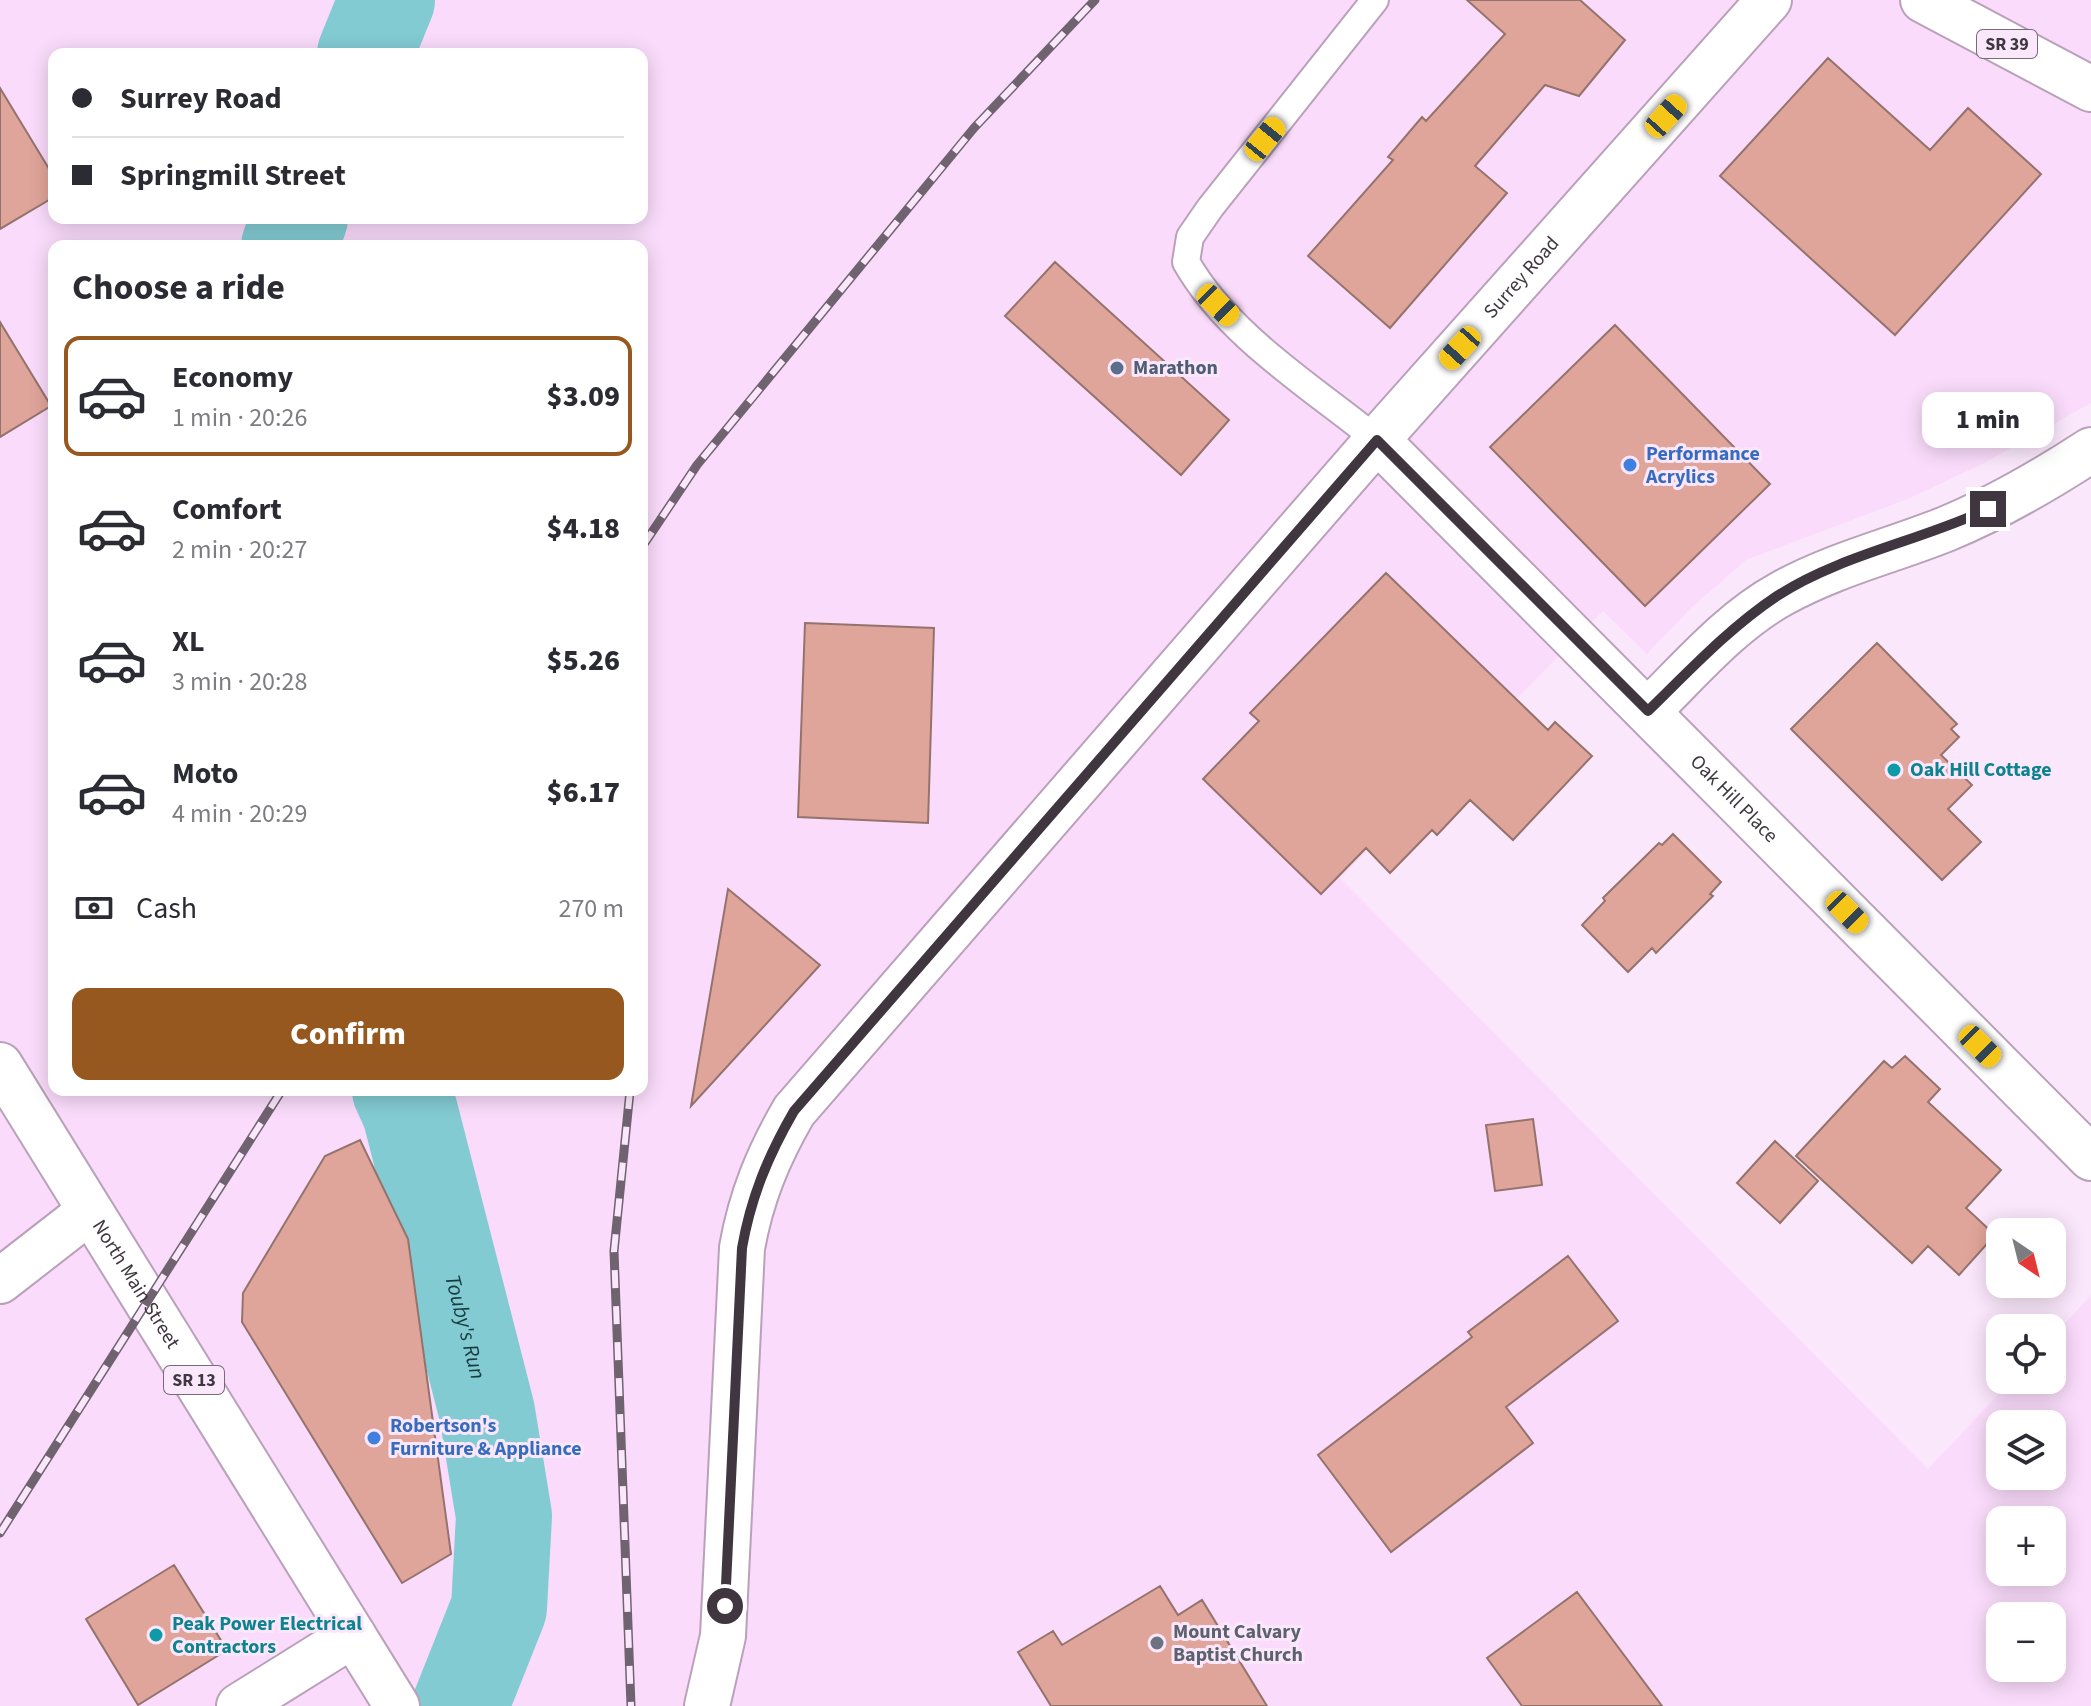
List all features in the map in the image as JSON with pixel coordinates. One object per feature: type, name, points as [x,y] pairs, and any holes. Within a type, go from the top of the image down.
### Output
[{"type":"main road","name":"Surrey Road","points":[[707,1706],[723,1636],[742,1248],[750,1205],[769,1155],[794,1111],[1377,440],[1769,0]]},
{"type":"main road","name":"SR 39","points":[[1923,0],[2091,89]]},
{"type":"main road","name":"Oak Hill Place","points":[[1377,440],[2091,1158]]},
{"type":"main road","points":[[1648,711],[1735,627],[1779,594],[1839,567],[1947,528],[2008,500],[2091,450]]},
{"type":"main road","name":"North Main Street","points":[[0,1065],[393,1700]]},
{"type":"main road","points":[[0,1281],[90,1211]]},
{"type":"main road","points":[[239,1706],[353,1635]]},
{"type":"lane","points":[[1375,0],[1210,208],[1190,237],[1186,262],[1201,289],[1251,338],[1377,440]]},
{"type":"shaded area","points":[[0,0],[2091,0],[2091,403],[1982,464],[1910,498],[1746,560],[1691,608],[1647,654],[1603,611],[1340,878],[1928,1469],[1999,1394],[2066,1394],[2066,1322],[2091,1295],[2091,1706],[0,1706]]},
{"type":"building","points":[[1467,0],[1580,0],[1625,40],[1579,96],[1545,85],[1475,166],[1507,193],[1390,328],[1308,256],[1393,160],[1388,157],[1422,117],[1426,121],[1505,34]]},
{"type":"building","points":[[1828,58],[1930,150],[1968,108],[2041,174],[1895,335],[1720,176]]},
{"type":"building","points":[[0,88],[48,167],[48,201],[0,229]]},
{"type":"building","name":"Marathon","points":[[1055,262],[1229,420],[1181,475],[1005,316]]},
{"type":"building","points":[[0,322],[48,401],[48,408],[0,437]]},
{"type":"building","name":"Performance Acrylics","points":[[1615,325],[1770,484],[1645,606],[1490,447]]},
{"type":"building","points":[[1386,573],[1548,730],[1555,722],[1592,756],[1513,840],[1470,800],[1437,835],[1432,830],[1390,873],[1366,848],[1321,894],[1203,779],[1259,721],[1250,713]]},
{"type":"building","points":[[805,623],[934,628],[928,823],[798,817]]},
{"type":"building","name":"Oak Hill Cottage","points":[[1877,643],[1957,724],[1951,729],[1959,737],[1941,755],[1972,785],[1948,809],[1981,842],[1942,880],[1791,729]]},
{"type":"building","points":[[1673,834],[1721,882],[1710,894],[1713,896],[1656,953],[1652,948],[1628,972],[1582,925],[1605,901],[1603,898],[1659,843],[1662,845]]},
{"type":"building","points":[[728,889],[820,965],[691,1106]]},
{"type":"building","points":[[1905,1056],[1940,1089],[1928,1102],[2001,1170],[1966,1208],[1986,1227],[1986,1245],[1959,1275],[1928,1246],[1912,1263],[1796,1156],[1884,1061],[1892,1068]]},
{"type":"building","points":[[1533,1119],[1542,1185],[1495,1191],[1486,1125]]},
{"type":"building","name":"Robertson's Furniture & Appliance","points":[[360,1140],[408,1239],[451,1554],[402,1583],[242,1322],[243,1293],[325,1156]]},
{"type":"building","points":[[1775,1141],[1818,1181],[1780,1223],[1737,1183]]},
{"type":"building","points":[[1568,1256],[1618,1321],[1506,1407],[1533,1443],[1391,1552],[1318,1455],[1472,1337],[1468,1332]]},
{"type":"building","name":"Peak Power Electrical Contractors","points":[[174,1565],[227,1650],[138,1705],[86,1619]]},
{"type":"building","name":"Mount Calvary Baptist Church","points":[[1160,1586],[1178,1615],[1202,1600],[1267,1706],[1051,1706],[1018,1652],[1053,1631],[1062,1645]]},
{"type":"building","points":[[1577,1592],[1662,1706],[1522,1706],[1487,1658]]},
{"type":"waterway","name":"Touby's Run","points":[[367,48],[387,0]]},
{"type":"waterway","name":"Touby's Run","points":[[291,240],[298,224]]},
{"type":"waterway","name":"Touby's Run","points":[[403,1096],[410,1112],[487,1412],[504,1516],[499,1608],[460,1706]]},
{"type":"railway","points":[[648,538],[697,465],[974,128],[1095,0]]},
{"type":"railway","points":[[0,1533],[278,1096]]},
{"type":"railway","points":[[630,1096],[614,1251],[631,1706]]},
{"type":"place","name":"Marathon","points":[[1117,368]]},
{"type":"place","name":"Performance Acrylics","points":[[1630,465]]},
{"type":"place","name":"Oak Hill Cottage","points":[[1894,770]]},
{"type":"place","name":"Robertson's Furniture & Appliance","points":[[374,1438]]},
{"type":"place","name":"Peak Power Electrical Contractors","points":[[156,1635]]},
{"type":"place","name":"Mount Calvary Baptist Church","points":[[1157,1643]]},
{"type":"route","points":[[725,1606],[742,1248],[750,1205],[769,1155],[794,1111],[1377,440],[1648,711],[1735,627],[1779,594],[1839,567],[1947,528],[1988,509]]}]
